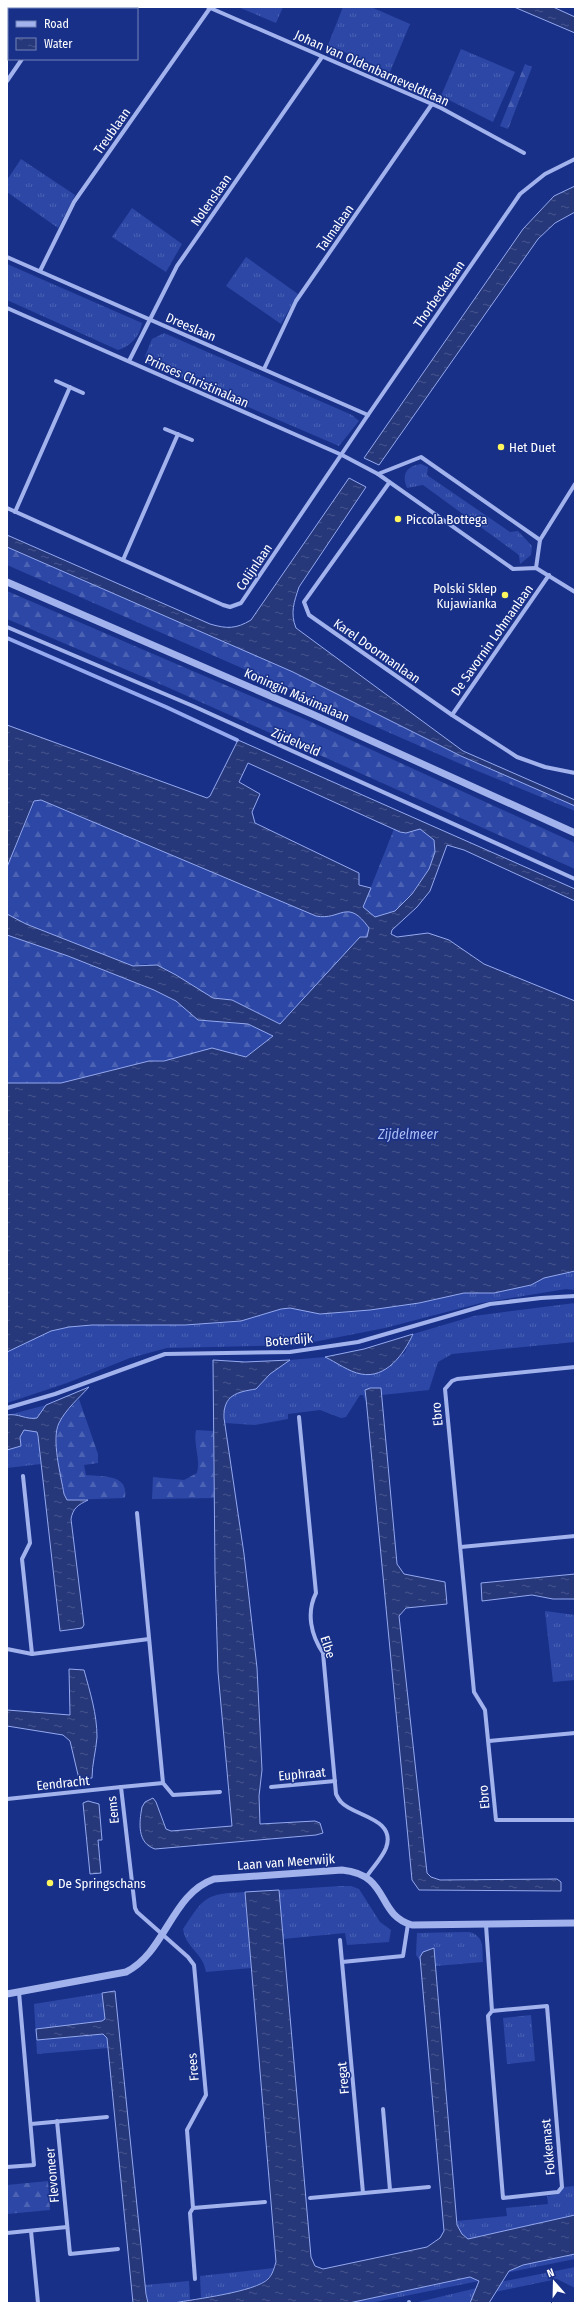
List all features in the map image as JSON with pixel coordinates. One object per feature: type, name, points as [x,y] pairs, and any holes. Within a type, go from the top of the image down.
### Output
[{"type":"street","name":"Johan van Oldenbarneveldtlaan","points":[[209,8],[432,104],[524,153]]},
{"type":"street","name":"Treublaan","points":[[40,271],[74,202],[209,8]]},
{"type":"street","name":"Nolenslaan","points":[[129,361],[177,266],[322,57]]},
{"type":"street","points":[[7,81],[21,60]]},
{"type":"street","name":"Talmalaan","points":[[264,369],[296,301],[432,104]]},
{"type":"street","name":"Thorbeckelaan","points":[[342,455],[520,194],[545,174],[573,160]]},
{"type":"street","name":"Dreeslaan","points":[[7,257],[368,415]]},
{"type":"street","name":"Prinses Christinalaan","points":[[7,308],[342,455],[378,474],[513,569],[536,568]]},
{"type":"street","points":[[56,381],[84,393]]},
{"type":"street","points":[[15,512],[70,387]]},
{"type":"street","points":[[165,429],[192,440]]},
{"type":"street","points":[[123,560],[178,434]]},
{"type":"street","name":"Colijnlaan","points":[[7,508],[230,607],[241,603],[342,455]]},
{"type":"street","points":[[378,474],[421,457],[540,540]]},
{"type":"street","name":"Karel Doormanlaan","points":[[389,483],[304,602],[308,616],[452,716],[517,757],[545,767],[575,773]]},
{"type":"street","points":[[575,484],[540,540],[536,568],[575,592]]},
{"type":"street","name":"De Savornin Lohmanlaan","points":[[452,716],[549,576]]},
{"type":"street","name":"Koningin Máximalaan","points":[[7,582],[312,714],[575,833]]},
{"type":"street","name":"Zijdelveld","points":[[7,627],[193,706],[575,879]]},
{"type":"street","name":"Boterdijk","points":[[7,1408],[55,1394],[165,1354],[290,1352],[358,1342],[490,1304],[575,1296]]},
{"type":"street","name":"Ebro","points":[[575,1367],[457,1379],[447,1385],[445,1389],[474,1692],[485,1710],[496,1820],[575,1820]]},
{"type":"street","name":"Elbe","points":[[299,1417],[316,1593],[310,1604],[312,1628],[314,1640],[323,1653],[336,1794],[340,1802],[374,1819],[383,1828],[385,1833],[386,1847],[367,1876]]},
{"type":"street","points":[[23,1476],[30,1543],[22,1559],[32,1654]]},
{"type":"street","points":[[137,1514],[164,1783],[173,1796],[220,1792]]},
{"type":"street","points":[[461,1547],[575,1536]]},
{"type":"street","points":[[7,1649],[32,1654],[149,1639]]},
{"type":"street","points":[[489,1741],[575,1732]]},
{"type":"street","name":"Euphraat","points":[[271,1787],[335,1781]]},
{"type":"street","name":"Eems","points":[[162,1933],[137,1912],[135,1908],[121,1787],[164,1783]]},
{"type":"street","name":"Eendracht","points":[[7,1799],[121,1787]]},
{"type":"street","name":"Laan van Meerwijk","points":[[7,1994],[126,1972],[139,1964],[188,1895],[204,1882],[214,1879],[342,1870],[354,1871],[367,1876]]},
{"type":"street","points":[[367,1876],[373,1882],[394,1914],[408,1924],[420,1926],[575,1923]]},
{"type":"street","points":[[342,1962],[403,1956],[408,1924]]},
{"type":"street","name":"Fokkemast","points":[[486,1924],[492,2011],[488,2016],[503,2198],[558,2192],[562,2187],[547,2006],[492,2011]]},
{"type":"street","name":"Frees","points":[[162,1933],[188,1956],[194,1965],[206,2096],[187,2130],[193,2208],[190,2213],[194,2279]]},
{"type":"street","name":"Fregat","points":[[340,1940],[363,2193]]},
{"type":"street","name":"Flevomeer","points":[[7,2167],[34,2165],[19,1992]]},
{"type":"street","points":[[383,2109],[390,2190]]},
{"type":"street","points":[[31,2124],[107,2117]]},
{"type":"street","name":"Flevomeer","points":[[57,2121],[70,2254],[118,2249]]},
{"type":"street","points":[[310,2198],[429,2187]]},
{"type":"street","points":[[193,2208],[265,2202]]},
{"type":"street","points":[[7,2233],[67,2227]]},
{"type":"street","points":[[31,2231],[38,2303]]},
{"type":"green space","points":[[238,7],[283,7],[276,23]]},
{"type":"green space","points":[[343,7],[371,7],[410,24],[390,72],[328,45]]},
{"type":"green space","points":[[461,49],[515,72],[493,122],[441,96]]},
{"type":"green space","points":[[525,64],[532,67],[508,129],[500,126]]},
{"type":"green space","points":[[21,159],[75,195],[58,228],[7,192],[7,180]]},
{"type":"green space","points":[[132,208],[182,244],[166,272],[112,237]]},
{"type":"green space","points":[[246,257],[298,294],[281,324],[226,286]]},
{"type":"green space","points":[[7,264],[142,323],[137,336],[130,344],[118,350],[7,300]]},
{"type":"green space","points":[[164,333],[352,415],[359,421],[339,446],[148,364],[145,356],[152,339]]},
{"type":"green space","points":[[421,464],[428,467],[427,475],[510,532],[518,531],[532,546],[531,555],[520,564],[519,555],[423,485],[407,488],[405,483],[406,472],[412,467]]},
{"type":"green space","points":[[7,547],[293,672],[461,756],[575,806],[575,811],[463,765],[7,565]]},
{"type":"green space","points":[[7,591],[309,721],[575,843],[575,869],[167,687],[7,619]]},
{"type":"green space","points":[[41,800],[321,917],[343,911],[353,913],[358,916],[369,928],[367,937],[360,937],[281,1024],[232,1000],[213,998],[147,964],[133,966],[26,924],[7,914],[7,867],[35,801]]},
{"type":"green space","points":[[419,828],[434,840],[435,852],[429,869],[411,894],[395,911],[375,917],[363,907],[394,829],[406,833]]},
{"type":"green space","points":[[7,935],[68,956],[154,990],[176,1001],[198,1020],[248,1024],[273,1036],[246,1057],[235,1055],[149,1061],[61,1083],[7,1083]]},
{"type":"green space","points":[[575,1271],[575,1290],[566,1289],[481,1303],[385,1328],[298,1345],[167,1348],[130,1358],[67,1383],[7,1403],[7,1352],[51,1331],[69,1327],[92,1325],[185,1325],[241,1321],[281,1309],[290,1308],[320,1314],[345,1312],[419,1303],[464,1293],[494,1293],[531,1285],[544,1278]]},
{"type":"green space","points":[[575,1303],[575,1342],[452,1354],[438,1362],[429,1390],[382,1395],[381,1388],[365,1390],[366,1402],[363,1395],[360,1395],[346,1417],[341,1418],[320,1410],[288,1414],[288,1419],[255,1425],[225,1423],[224,1407],[230,1397],[242,1391],[256,1389],[270,1374],[290,1360],[325,1357],[352,1371],[368,1375],[388,1368],[405,1352],[413,1334],[474,1316]]},
{"type":"green space","points":[[79,1399],[98,1454],[98,1463],[84,1465],[86,1475],[114,1478],[123,1485],[125,1490],[125,1498],[67,1500],[64,1494],[58,1458],[56,1439],[57,1431],[63,1417]]},
{"type":"green space","points":[[46,1405],[37,1418],[30,1419],[12,1414]]},
{"type":"green space","points":[[24,1430],[37,1432],[41,1464],[7,1468],[7,1450],[21,1446],[20,1437]]},
{"type":"green space","points":[[196,1430],[213,1431],[214,1498],[152,1499],[153,1477],[184,1480],[197,1473],[198,1462],[195,1441]]},
{"type":"green space","points":[[545,1611],[575,1615],[575,1680],[553,1682]]},
{"type":"green space","points":[[351,1886],[359,1889],[380,1922],[391,1930],[389,1942],[347,1945],[345,1933],[283,1939],[279,1890]]},
{"type":"green space","points":[[245,1892],[251,1968],[206,1972],[202,1960],[187,1941],[183,1929],[196,1910],[207,1899],[222,1894]]},
{"type":"green space","points":[[469,1932],[478,1936],[482,1943],[483,1962],[436,1966],[434,1948],[421,1957],[421,1962],[416,1955],[417,1933]]},
{"type":"green space","points":[[102,1993],[105,2019],[102,2021],[36,2029],[37,2040],[103,2034],[107,2038],[108,2048],[37,2054],[34,2004]]},
{"type":"green space","points":[[531,2015],[535,2061],[507,2064],[503,2018]]},
{"type":"green space","points":[[48,2181],[50,2210],[7,2214],[7,2185]]},
{"type":"green space","points":[[575,2186],[575,2215],[468,2239],[458,2226],[457,2221],[507,2216],[506,2208],[548,2204],[547,2196],[558,2194],[564,2187]]},
{"type":"green space","points":[[575,2254],[575,2259],[506,2273],[523,2265]]},
{"type":"green space","points":[[575,2267],[575,2288],[557,2279],[495,2292],[500,2282]]},
{"type":"green space","points":[[274,2268],[270,2275],[254,2286],[232,2293],[201,2298],[200,2276]]},
{"type":"green space","points":[[471,2277],[479,2281],[370,2303],[349,2303]]},
{"type":"green space","points":[[189,2281],[190,2300],[174,2303],[148,2303],[145,2285]]},
{"type":"green space","points":[[477,2288],[470,2303],[414,2303]]},
{"type":"water","points":[[514,7],[553,7],[575,17],[575,33]]},
{"type":"water","points":[[575,186],[575,212],[555,223],[538,239],[379,465],[364,458],[523,229],[554,196]]},
{"type":"water","points":[[349,478],[366,487],[299,587],[293,612],[296,628],[463,751],[575,800],[575,806],[461,756],[293,672],[7,547],[7,535],[210,624],[221,627],[236,627],[251,620]]},
{"type":"water","name":"Zijdelmeer","points":[[7,725],[207,798],[210,796],[238,740],[575,889],[575,901],[464,850],[447,845],[430,891],[417,907],[392,930],[391,934],[397,937],[428,933],[449,940],[484,964],[575,1001],[575,1271],[544,1278],[531,1285],[494,1293],[464,1293],[419,1303],[370,1310],[320,1314],[290,1308],[281,1309],[241,1321],[185,1325],[92,1325],[69,1327],[51,1331],[7,1352],[7,1083],[61,1083],[149,1061],[164,1061],[212,1048],[246,1057],[273,1036],[248,1024],[198,1020],[176,1001],[154,990],[68,956],[7,935],[7,914],[26,924],[133,966],[157,965],[213,998],[232,1000],[280,1024],[360,937],[367,937],[369,928],[355,914],[349,912],[325,917],[316,916],[41,800],[34,801],[7,867]],"holes":[[[248,763],[400,832],[406,833],[420,829],[434,840],[435,852],[429,869],[412,894],[395,911],[375,917],[363,907],[371,888],[359,885],[359,873],[255,823],[252,812],[260,794],[239,782]]]},
{"type":"water","points":[[413,1334],[399,1357],[386,1369],[378,1373],[370,1375],[356,1373],[325,1357],[364,1349]]},
{"type":"water","points":[[213,1360],[245,1362],[290,1360],[270,1374],[256,1389],[237,1393],[232,1396],[226,1404],[224,1418],[244,1554],[257,1668],[262,1770],[259,1796],[260,1824],[315,1821],[320,1823],[323,1833],[316,1835],[155,1849],[145,1842],[142,1837],[140,1826],[142,1807],[145,1802],[153,1798],[156,1802],[166,1829],[171,1831],[232,1826],[218,1672],[215,1573]]},
{"type":"water","points":[[89,1387],[65,1413],[59,1423],[56,1438],[57,1458],[64,1494],[67,1500],[88,1500],[76,1507],[71,1519],[84,1625],[82,1628],[60,1631],[38,1436],[37,1432],[24,1430],[20,1437],[21,1446],[7,1450],[7,1415],[37,1418],[46,1405]]},
{"type":"water","points":[[370,1388],[381,1388],[397,1564],[404,1574],[445,1582],[447,1604],[406,1608],[399,1616],[427,1873],[431,1877],[440,1880],[557,1879],[561,1882],[561,1891],[419,1890],[412,1880],[365,1390]]},
{"type":"water","points":[[575,1574],[575,1599],[553,1599],[532,1595],[482,1601],[481,1583]]},
{"type":"water","points":[[69,1669],[84,1670],[93,1703],[97,1737],[92,1778],[79,1779],[70,1741],[63,1735],[7,1726],[7,1710],[70,1715]]},
{"type":"water","points":[[88,1801],[99,1804],[102,1840],[98,1840],[101,1873],[90,1874],[83,1803]]},
{"type":"water","points":[[279,1890],[311,2257],[315,2266],[323,2269],[427,2247],[440,2238],[444,2231],[420,1957],[423,1952],[434,1948],[457,2225],[462,2234],[468,2239],[575,2215],[575,2254],[523,2265],[509,2271],[489,2303],[470,2303],[479,2281],[470,2277],[349,2303],[174,2303],[238,2291],[261,2284],[270,2277],[276,2262],[245,1892]]},
{"type":"water","points":[[115,1991],[148,2303],[133,2303],[107,2038],[103,2034],[37,2040],[36,2029],[102,2021],[105,2019],[102,1993]]},
{"type":"waterway","points":[[7,638],[166,707],[237,740]]},
{"type":"place","name":"Het Duet","points":[[501,447]]},
{"type":"place","name":"Piccola Bottega","points":[[398,519]]},
{"type":"place","name":"Polski Sklep Kujawianka","points":[[505,595]]},
{"type":"place","name":"De Springschans","points":[[50,1883]]}]
